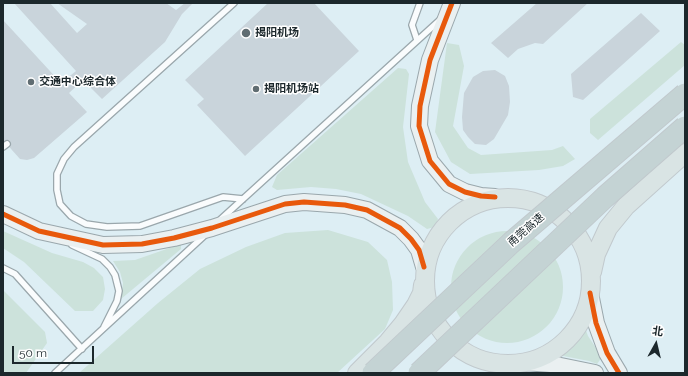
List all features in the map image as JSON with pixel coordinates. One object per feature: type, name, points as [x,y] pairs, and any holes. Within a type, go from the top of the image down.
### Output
[{"type":"highway","name":"甬莞高速","points":[[373,373],[512,242],[685,93]]},
{"type":"highway","points":[[419,373],[605,197],[685,127]]},
{"type":"main road","points":[[357,373],[403,324],[416,305],[422,292],[429,252],[442,233],[460,216],[495,197],[548,196],[587,174],[685,93]]},
{"type":"main road","points":[[477,373],[506,364],[524,362],[548,353],[568,337],[583,317],[591,285],[596,254],[608,228],[626,206],[685,153]]},
{"type":"main road","points":[[519,197],[541,203],[561,216],[577,233],[587,254],[591,285]]},
{"type":"main road","points":[[424,274],[425,298],[430,313],[438,327],[448,339],[460,349],[475,357],[490,362],[506,364]]},
{"type":"street","points":[[453,5],[434,49],[420,106],[419,126],[430,161],[449,184],[465,192],[481,196],[495,197]]},
{"type":"street","points":[[3,214],[39,231],[103,245],[142,244],[174,238],[212,228],[285,204],[304,202],[345,205],[367,210],[400,228],[419,250],[424,274]]},
{"type":"street","points":[[591,285],[596,323],[607,353],[619,373]]},
{"type":"street","points":[[524,362],[551,364],[595,373]]},
{"type":"lane","points":[[234,3],[74,147],[64,159],[57,174],[57,190],[60,204],[71,216],[86,224],[107,227],[140,226],[223,197],[243,199]]},
{"type":"lane","points":[[417,40],[412,25],[420,3]]},
{"type":"lane","points":[[55,373],[417,40],[453,5]]},
{"type":"lane","points":[[39,231],[92,254],[110,267],[117,281],[119,291],[117,301],[103,330]]},
{"type":"lane","points":[[3,268],[14,274],[82,349]]},
{"type":"green space","points":[[681,42],[685,45],[685,65],[598,140],[590,133],[590,119]]},
{"type":"green space","points":[[447,43],[459,45],[464,66],[453,126],[468,148],[481,155],[552,150],[563,146],[575,159],[563,166],[539,170],[470,174],[451,162],[435,132]]},
{"type":"green space","points":[[398,68],[406,69],[409,74],[403,127],[408,162],[425,202],[438,219],[435,227],[427,229],[408,216],[361,194],[336,189],[311,187],[277,190],[272,187],[277,175]]},
{"type":"green space","points":[[328,230],[368,242],[387,260],[392,282],[393,310],[385,329],[337,373],[79,373],[158,303],[200,269],[246,247],[285,233]]},
{"type":"green space","points":[[3,231],[52,253],[83,262],[94,268],[103,277],[105,289],[103,300],[93,311],[75,311],[24,262],[3,248]]},
{"type":"green space","points":[[507,231],[529,235],[547,247],[559,265],[563,287],[559,309],[547,327],[529,339],[507,343],[485,339],[467,327],[455,309],[451,287],[455,265],[467,247],[485,235]]},
{"type":"green space","points":[[181,244],[181,249],[121,299],[123,283],[120,272],[113,261],[135,260]]},
{"type":"green space","points":[[3,290],[45,332],[47,343],[26,373],[3,373]]},
{"type":"green space","points":[[584,325],[588,336],[602,357],[597,364],[558,355],[574,341]]},
{"type":"building","name":"交通中心综合体","points":[[14,3],[50,3],[77,33],[87,24],[57,3],[166,3],[176,10],[185,3],[193,3],[182,14],[165,42],[102,99],[83,80],[69,93],[87,112],[34,158],[27,160],[20,159],[3,140],[3,20],[61,83],[76,71]]},
{"type":"building","name":"揭阳机场站","points":[[268,3],[314,3],[359,51],[245,156],[197,105],[204,99],[185,80]]},
{"type":"building","points":[[537,3],[588,3],[543,44],[535,43],[518,49],[508,58],[491,43]]},
{"type":"building","points":[[641,13],[660,31],[583,100],[573,97],[571,74]]},
{"type":"building","points":[[495,70],[505,76],[509,86],[510,102],[508,115],[494,139],[486,145],[475,144],[463,130],[462,117],[464,93],[473,77],[483,71]]},
{"type":"cycle path","points":[[452,3],[430,60],[420,106],[419,126],[430,161],[449,184],[465,192],[481,196],[495,197]]},
{"type":"cycle path","points":[[3,214],[39,231],[103,245],[142,244],[174,238],[212,228],[285,204],[304,202],[345,205],[367,210],[400,228],[419,250],[424,267]]},
{"type":"cycle path","points":[[590,293],[596,323],[607,353],[619,373]]},
{"type":"place","name":"揭阳机场","points":[[246,33]]},
{"type":"place","name":"交通中心综合体","points":[[31,82]]},
{"type":"place","name":"揭阳机场站","points":[[256,89]]}]
